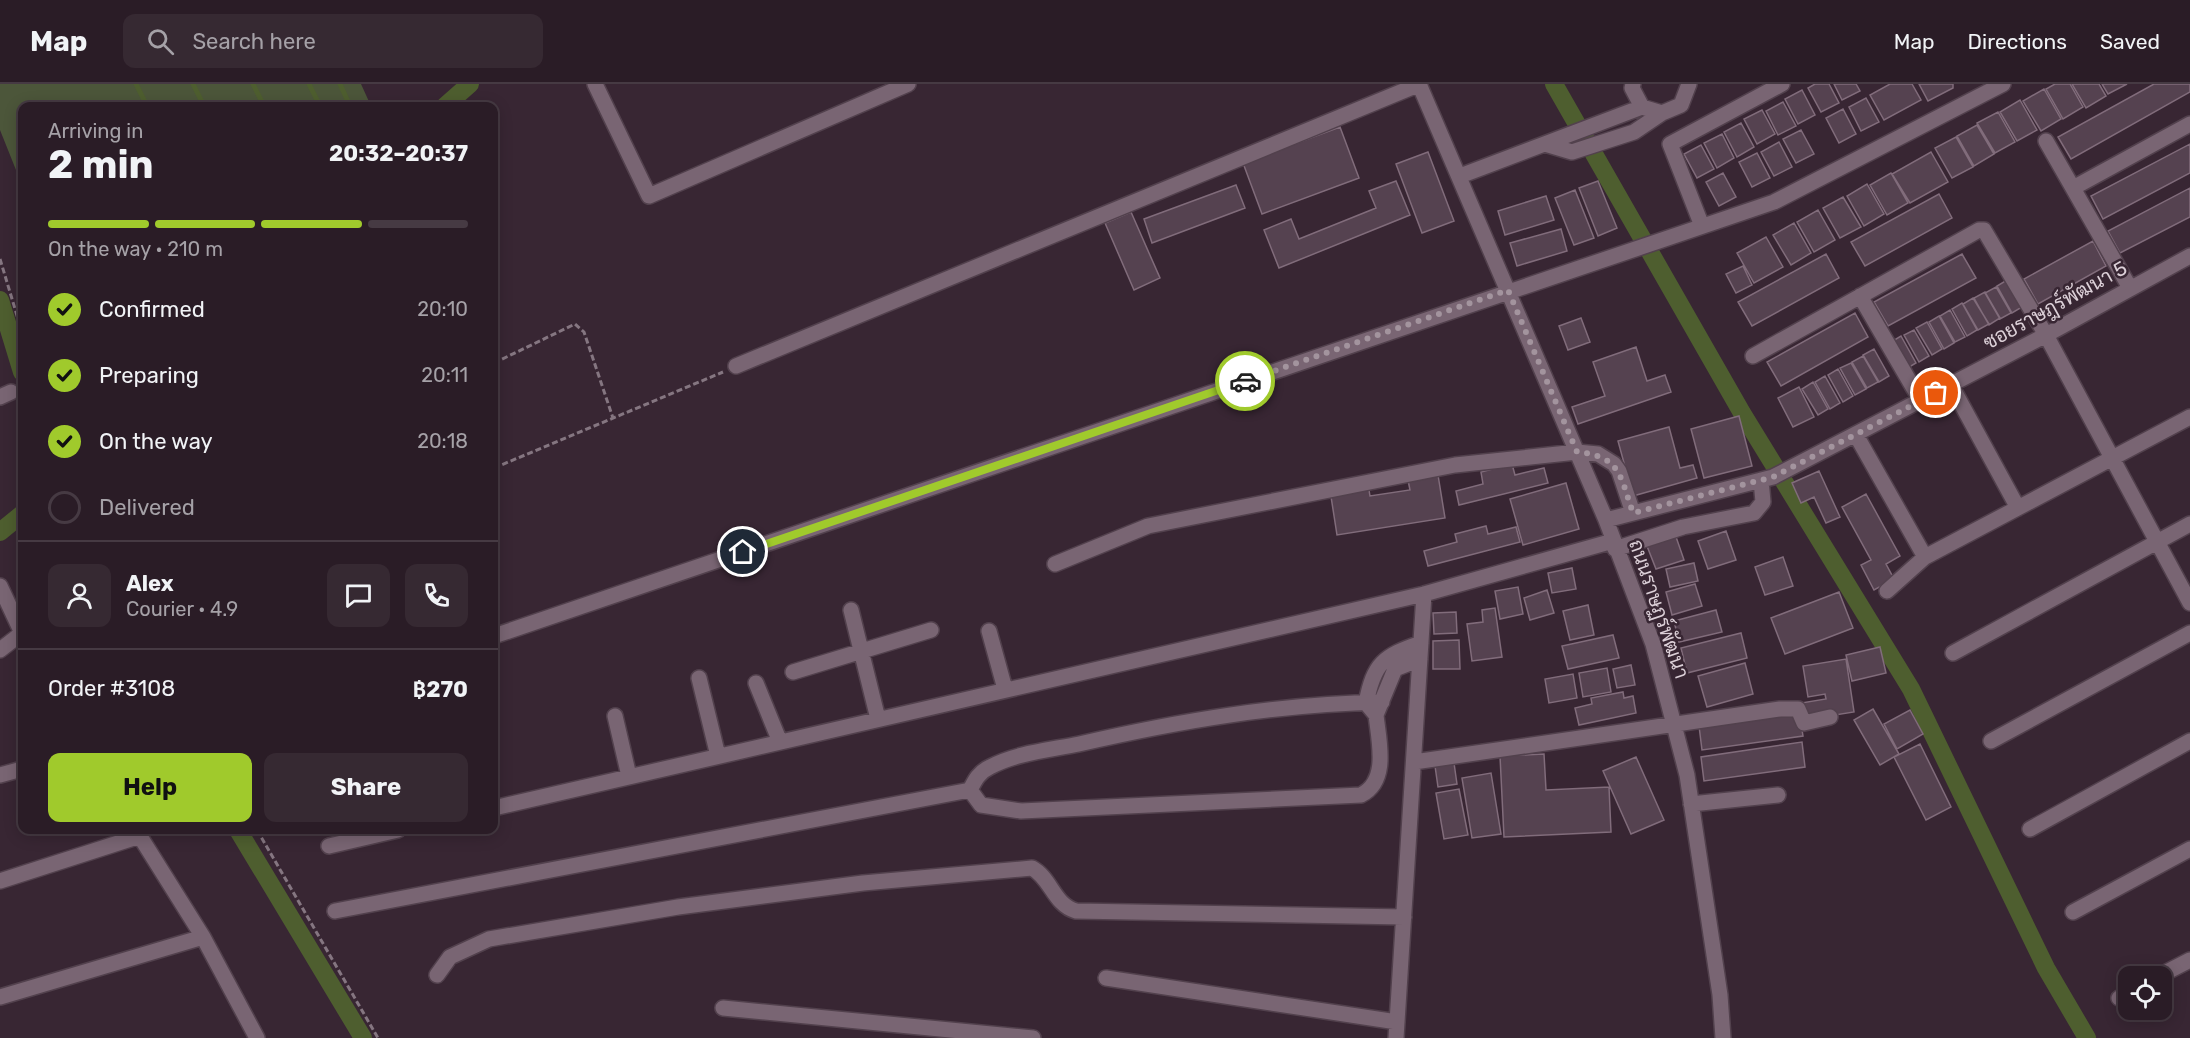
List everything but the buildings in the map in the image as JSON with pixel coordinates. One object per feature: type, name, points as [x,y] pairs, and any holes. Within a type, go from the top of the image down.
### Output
[{"type":"street","points":[[596,84],[644,192],[649,196],[908,84]]},
{"type":"street","points":[[736,366],[1420,84]]},
{"type":"street","name":"ถนนราษฏร์พัฒนา","points":[[1420,84],[1606,520],[1653,644],[1691,804],[1720,995],[1723,1038]]},
{"type":"street","points":[[1633,84],[1632,88],[1642,107]]},
{"type":"street","points":[[1552,141],[1572,152],[1634,132],[1662,113],[1681,105],[1689,84]]},
{"type":"street","points":[[1702,225],[1670,144],[1782,84]]},
{"type":"street","points":[[498,635],[1774,201],[2002,84]]},
{"type":"street","points":[[1460,176],[1642,107],[1662,113]]},
{"type":"street","points":[[2073,188],[2190,124]]},
{"type":"street","points":[[2046,141],[2130,288]]},
{"type":"street","points":[[1753,356],[1979,230],[1984,230],[2046,335],[2114,458],[2190,603]]},
{"type":"street","name":"ซอยราษฎร์พัฒนา 5","points":[[1606,520],[1767,478],[1802,464],[2190,256]]},
{"type":"street","points":[[1860,296],[1921,401]]},
{"type":"street","points":[[1951,385],[2018,508]]},
{"type":"street","points":[[1887,591],[1925,557],[2190,417]]},
{"type":"street","points":[[1856,435],[1925,557]]},
{"type":"street","points":[[1055,564],[1148,526],[1444,467],[1577,452],[1598,454],[1614,464],[1619,471],[1633,513]]},
{"type":"street","points":[[498,807],[1424,594],[1683,527],[1754,513],[1763,502],[1767,478]]},
{"type":"street","points":[[1953,653],[2190,524]]},
{"type":"street","points":[[0,586],[18,624]]},
{"type":"street","points":[[1396,1038],[1424,594]]},
{"type":"street","points":[[851,610],[878,719]]},
{"type":"street","points":[[793,672],[931,630]]},
{"type":"street","points":[[989,631],[1005,690]]},
{"type":"street","points":[[1991,741],[2190,633]]},
{"type":"street","points":[[0,650],[18,636]]},
{"type":"street","points":[[970,790],[981,805],[1021,811],[1361,795],[1373,789],[1378,776],[1374,671],[1397,651],[1421,643]]},
{"type":"street","points":[[1375,707],[1395,669],[1420,659]]},
{"type":"street","points":[[699,678],[718,756]]},
{"type":"street","points":[[756,683],[780,742]]},
{"type":"street","points":[[970,790],[976,777],[989,767],[1012,758],[1080,744],[1240,713],[1292,706],[1375,707]]},
{"type":"street","points":[[1414,762],[1673,723],[1794,708],[1800,710],[1804,723],[1830,717]]},
{"type":"street","points":[[615,716],[629,776]]},
{"type":"street","points":[[2030,829],[2190,741]]},
{"type":"street","points":[[0,775],[18,770]]},
{"type":"street","points":[[335,911],[970,790]]},
{"type":"street","points":[[1691,804],[1778,795]]},
{"type":"street","points":[[0,881],[135,834]]},
{"type":"street","points":[[139,834],[203,938],[257,1038]]},
{"type":"street","points":[[329,846],[382,834]]},
{"type":"street","points":[[2073,912],[2190,849]]},
{"type":"street","points":[[437,975],[450,957],[489,939],[678,907],[863,884],[1032,868],[1041,874],[1062,903],[1076,911],[1404,917]]},
{"type":"street","points":[[0,997],[203,938]]},
{"type":"street","points":[[2172,969],[2190,960]]},
{"type":"street","points":[[1106,978],[1398,1022]]},
{"type":"street","points":[[723,1008],[1033,1038]]},
{"type":"path","points":[[0,259],[18,319]]},
{"type":"path","points":[[498,361],[575,324],[584,332],[613,418]]},
{"type":"path","points":[[498,466],[736,366]]},
{"type":"path","points":[[259,834],[378,1038]]},
{"type":"green space","points":[[0,84],[361,84],[369,102],[18,102],[18,175],[0,130]]},
{"type":"waterway","points":[[136,84],[145,102]]},
{"type":"waterway","points":[[193,84],[202,102]]},
{"type":"waterway","points":[[253,84],[262,102]]},
{"type":"waterway","points":[[309,84],[318,102]]},
{"type":"waterway","points":[[340,84],[348,102]]},
{"type":"waterway","points":[[450,102],[470,84]]},
{"type":"waterway","points":[[1554,84],[1742,413],[1911,689],[2046,968],[2087,1038]]},
{"type":"waterway","points":[[0,300],[18,359]]},
{"type":"waterway","points":[[0,532],[18,517]]},
{"type":"waterway","points":[[240,834],[363,1038]]},
{"type":"way so far","points":[[1245,381],[1508,290],[1577,452],[1598,454],[1614,464],[1619,471],[1633,513],[1773,477],[1936,393]]},
{"type":"route","points":[[743,552],[1245,381]]}]
